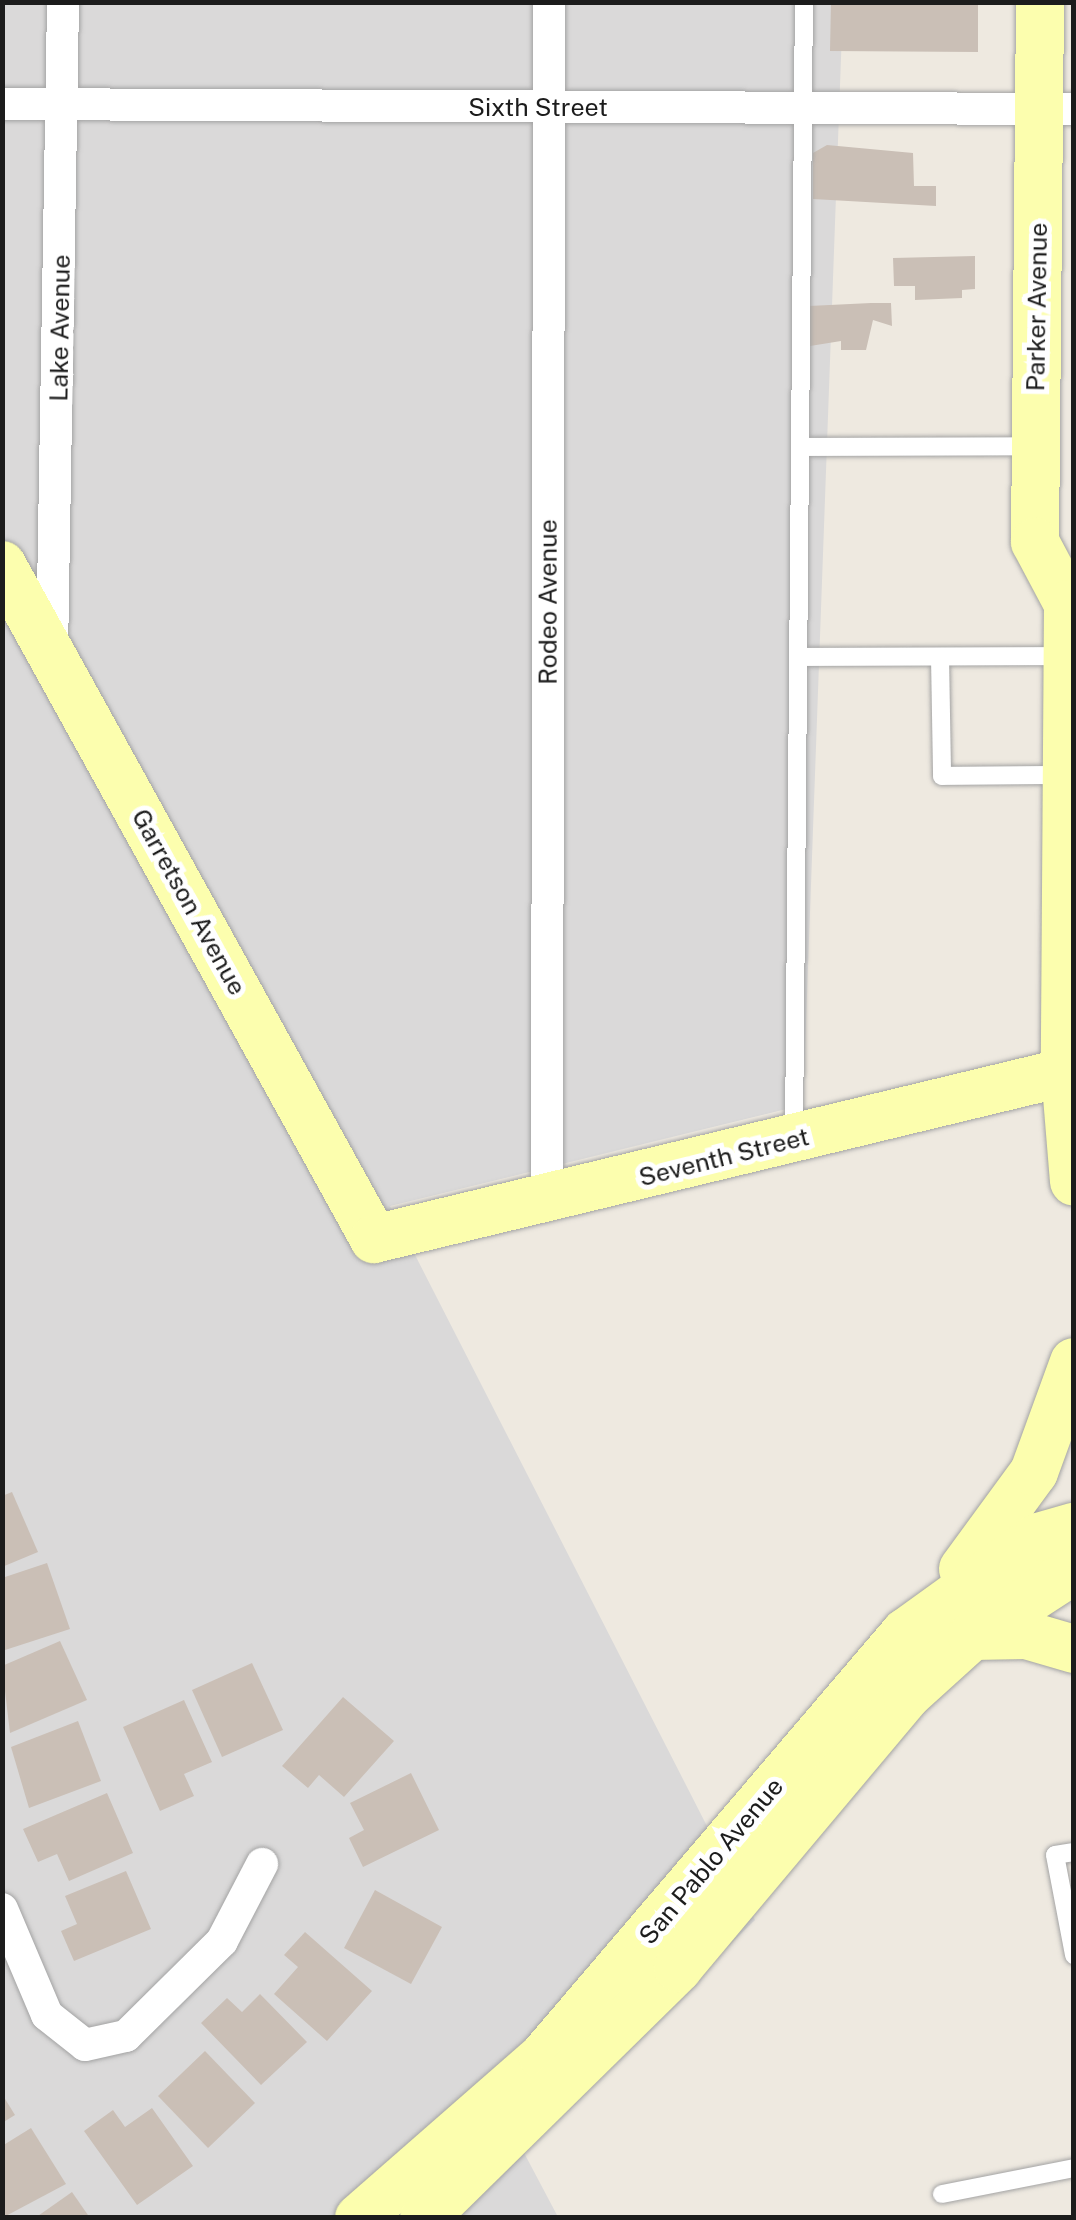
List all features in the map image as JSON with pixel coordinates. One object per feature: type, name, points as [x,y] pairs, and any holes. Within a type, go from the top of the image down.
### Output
[{"type":"main road","name":"Parker Avenue","points":[[1040,2],[1056,109],[1036,446],[1035,542],[1071,599],[1069,1072],[1074,1182]]},
{"type":"main road","name":"Garretson Avenue","points":[[2,565],[374,1239]]},
{"type":"main road","name":"Seventh Street","points":[[374,1239],[547,1201],[1069,1072]]},
{"type":"main road","points":[[905,1633],[995,1534],[1034,1472],[1074,1362]]},
{"type":"main road","name":"San Pablo Avenue","points":[[359,2218],[543,2057],[905,1633],[1038,1537],[1074,1527]]},
{"type":"main road","name":"San Pablo Avenue","points":[[424,2218],[678,1968],[828,1784],[972,1636],[1074,1570]]},
{"type":"main road","points":[[972,1636],[1026,1635],[1074,1649]]},
{"type":"street","name":"Lake Avenue","points":[[52,654],[65,104],[63,2]]},
{"type":"street","name":"Rodeo Avenue","points":[[547,1201],[549,2]]},
{"type":"street","name":"Sixth Street","points":[[2,104],[1056,109]]},
{"type":"street","points":[[2,1909],[47,2015],[84,2046],[126,2036],[222,1941],[262,1864]]},
{"type":"lane","points":[[794,1140],[804,2]]},
{"type":"lane","points":[[800,448],[1036,446]]},
{"type":"lane","points":[[798,657],[1068,656]]},
{"type":"lane","points":[[940,657],[942,776],[1069,775]]},
{"type":"lane","points":[[1074,1852],[1055,1856],[1074,1954]]},
{"type":"lane","points":[[942,2194],[1074,2168]]},
{"type":"shaded area","points":[[3,3],[843,3],[803,1105],[390,1206],[755,1920],[522,2149],[558,2217],[3,2218]]},
{"type":"building","points":[[831,2],[978,2],[978,52],[830,51]]},
{"type":"building","points":[[827,145],[913,153],[914,186],[936,186],[936,206],[813,199],[813,153]]},
{"type":"building","points":[[975,256],[975,289],[962,290],[962,298],[915,300],[915,286],[894,286],[893,258]]},
{"type":"building","points":[[891,303],[892,326],[873,320],[866,350],[841,350],[841,341],[810,346],[809,306]]},
{"type":"building","points":[[12,1492],[38,1552],[2,1567],[2,1496]]},
{"type":"building","points":[[47,1563],[70,1629],[2,1651],[2,1578]]},
{"type":"building","points":[[60,1641],[87,1700],[10,1733],[2,1666]]},
{"type":"building","points":[[252,1663],[283,1730],[222,1757],[192,1690]]},
{"type":"building","points":[[343,1697],[394,1741],[344,1797],[319,1775],[308,1788],[282,1766]]},
{"type":"building","points":[[184,1700],[212,1762],[184,1774],[194,1796],[160,1811],[123,1727]]},
{"type":"building","points":[[78,1721],[101,1781],[29,1808],[11,1747]]},
{"type":"building","points":[[411,1773],[439,1830],[363,1867],[349,1838],[364,1830],[350,1803]]},
{"type":"building","points":[[107,1793],[133,1853],[69,1881],[57,1854],[38,1862],[23,1829]]},
{"type":"building","points":[[126,1871],[151,1929],[74,1961],[61,1931],[77,1924],[65,1896]]},
{"type":"building","points":[[375,1890],[442,1927],[411,1984],[344,1948]]},
{"type":"building","points":[[305,1932],[372,1991],[327,2041],[274,1994],[298,1967],[284,1955]]},
{"type":"building","points":[[260,1994],[307,2042],[261,2085],[201,2023],[227,1998],[242,2012]]},
{"type":"building","points":[[205,2051],[255,2103],[208,2148],[158,2096]]},
{"type":"building","points":[[2,2094],[15,2115],[2,2123]]},
{"type":"building","points":[[152,2108],[193,2166],[137,2205],[84,2131],[113,2110],[125,2127]]},
{"type":"building","points":[[31,2128],[66,2184],[2,2218],[2,2146]]},
{"type":"building","points":[[72,2192],[90,2218],[35,2218]]}]
